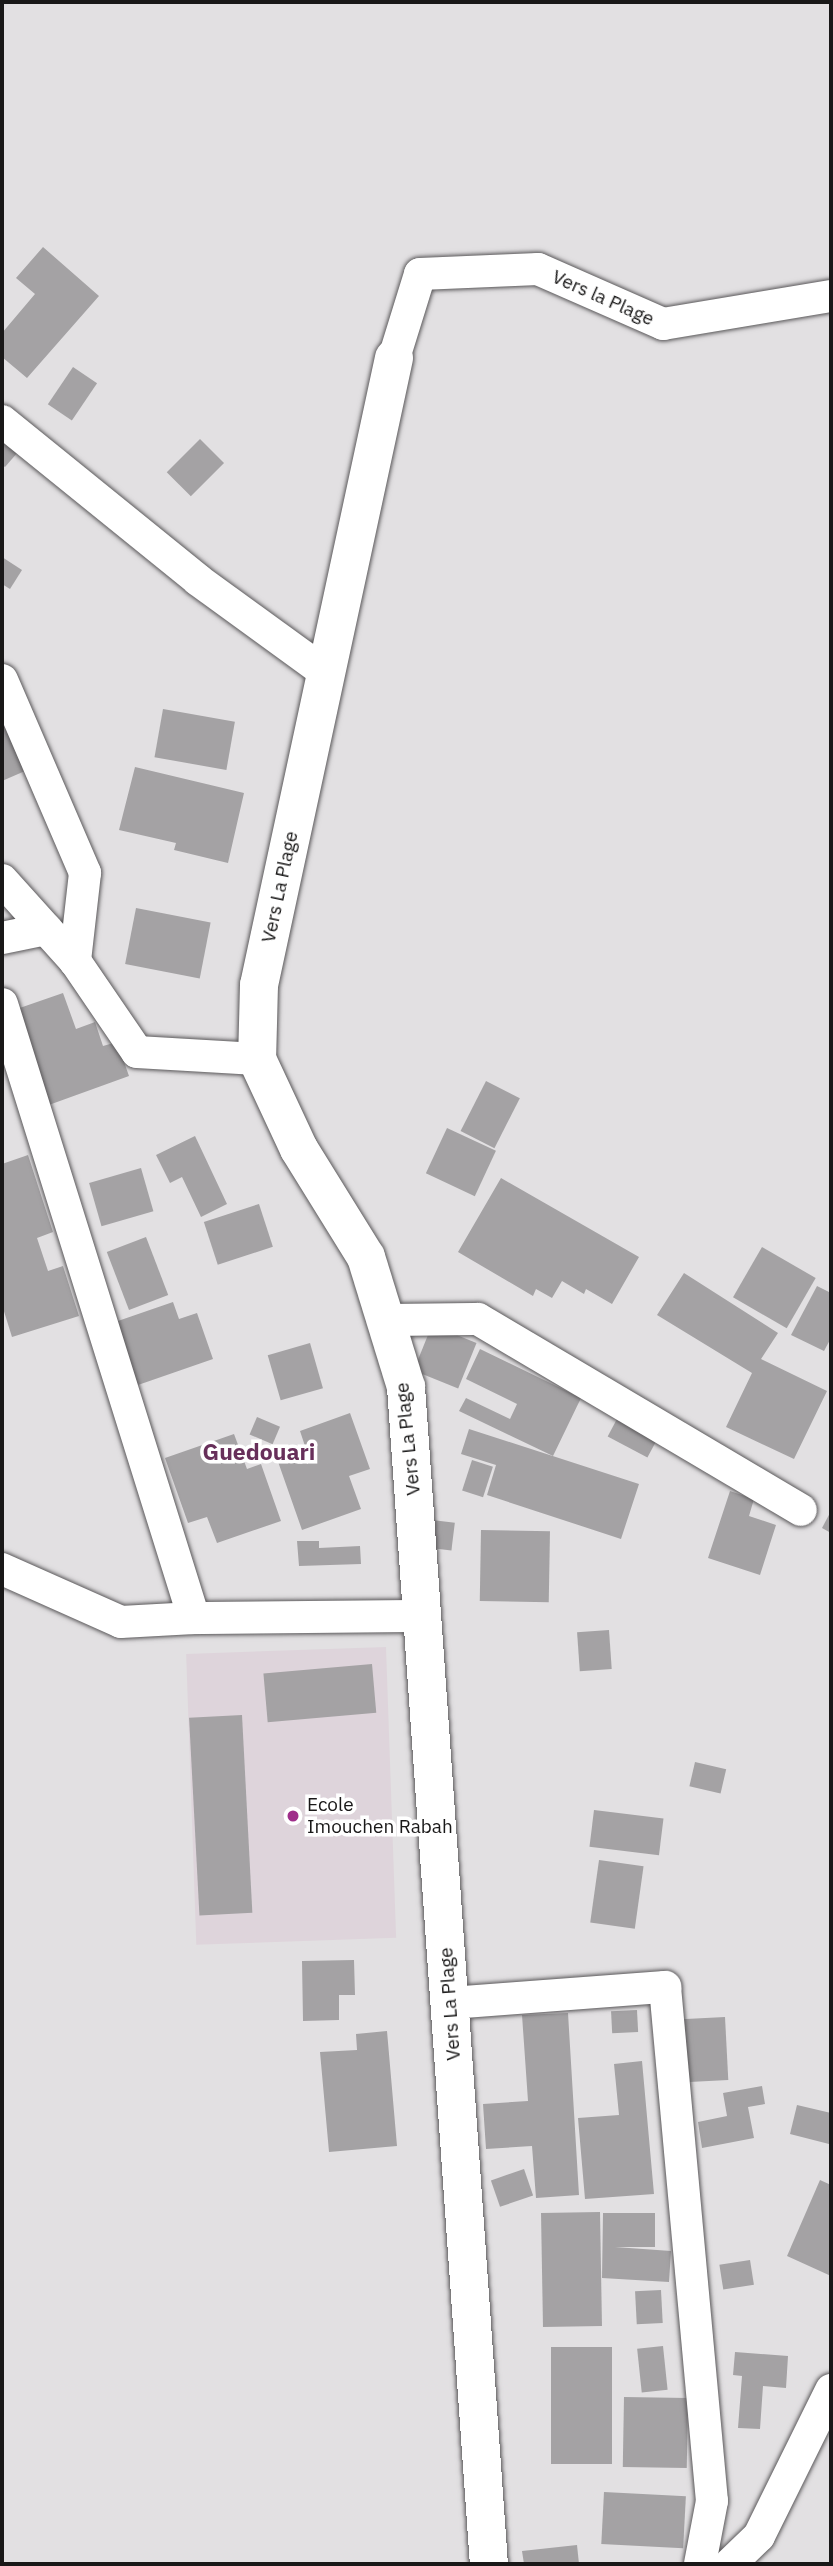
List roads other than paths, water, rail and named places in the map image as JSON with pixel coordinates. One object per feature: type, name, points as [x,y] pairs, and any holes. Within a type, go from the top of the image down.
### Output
[{"type":"street","name":"Vers la Plage","points":[[394,358],[420,274],[538,269],[663,324],[831,296]]},
{"type":"street","name":"Vers La Plage","points":[[394,358],[259,985],[257,1059],[299,1149],[366,1257],[406,1387],[489,2564]]},
{"type":"street","points":[[2,421],[198,580],[326,673]]},
{"type":"street","points":[[2,680],[85,873],[75,961]]},
{"type":"street","points":[[2,880],[75,961],[137,1052],[257,1059]]},
{"type":"street","points":[[2,938],[46,929]]},
{"type":"street","points":[[2,1004],[194,1618]]},
{"type":"street","points":[[386,1320],[478,1319],[801,1510]]},
{"type":"street","points":[[2,1569],[121,1622],[194,1618],[422,1616]]},
{"type":"street","points":[[450,2003],[665,1987],[712,2501],[700,2564]]},
{"type":"street","points":[[730,2564],[760,2536],[831,2390]]},
{"type":"place","name":"Ecole Imouchen Rabah","points":[[293,1816]]},
{"type":"district","name":"Guedouari","points":[[259,1451]]}]
